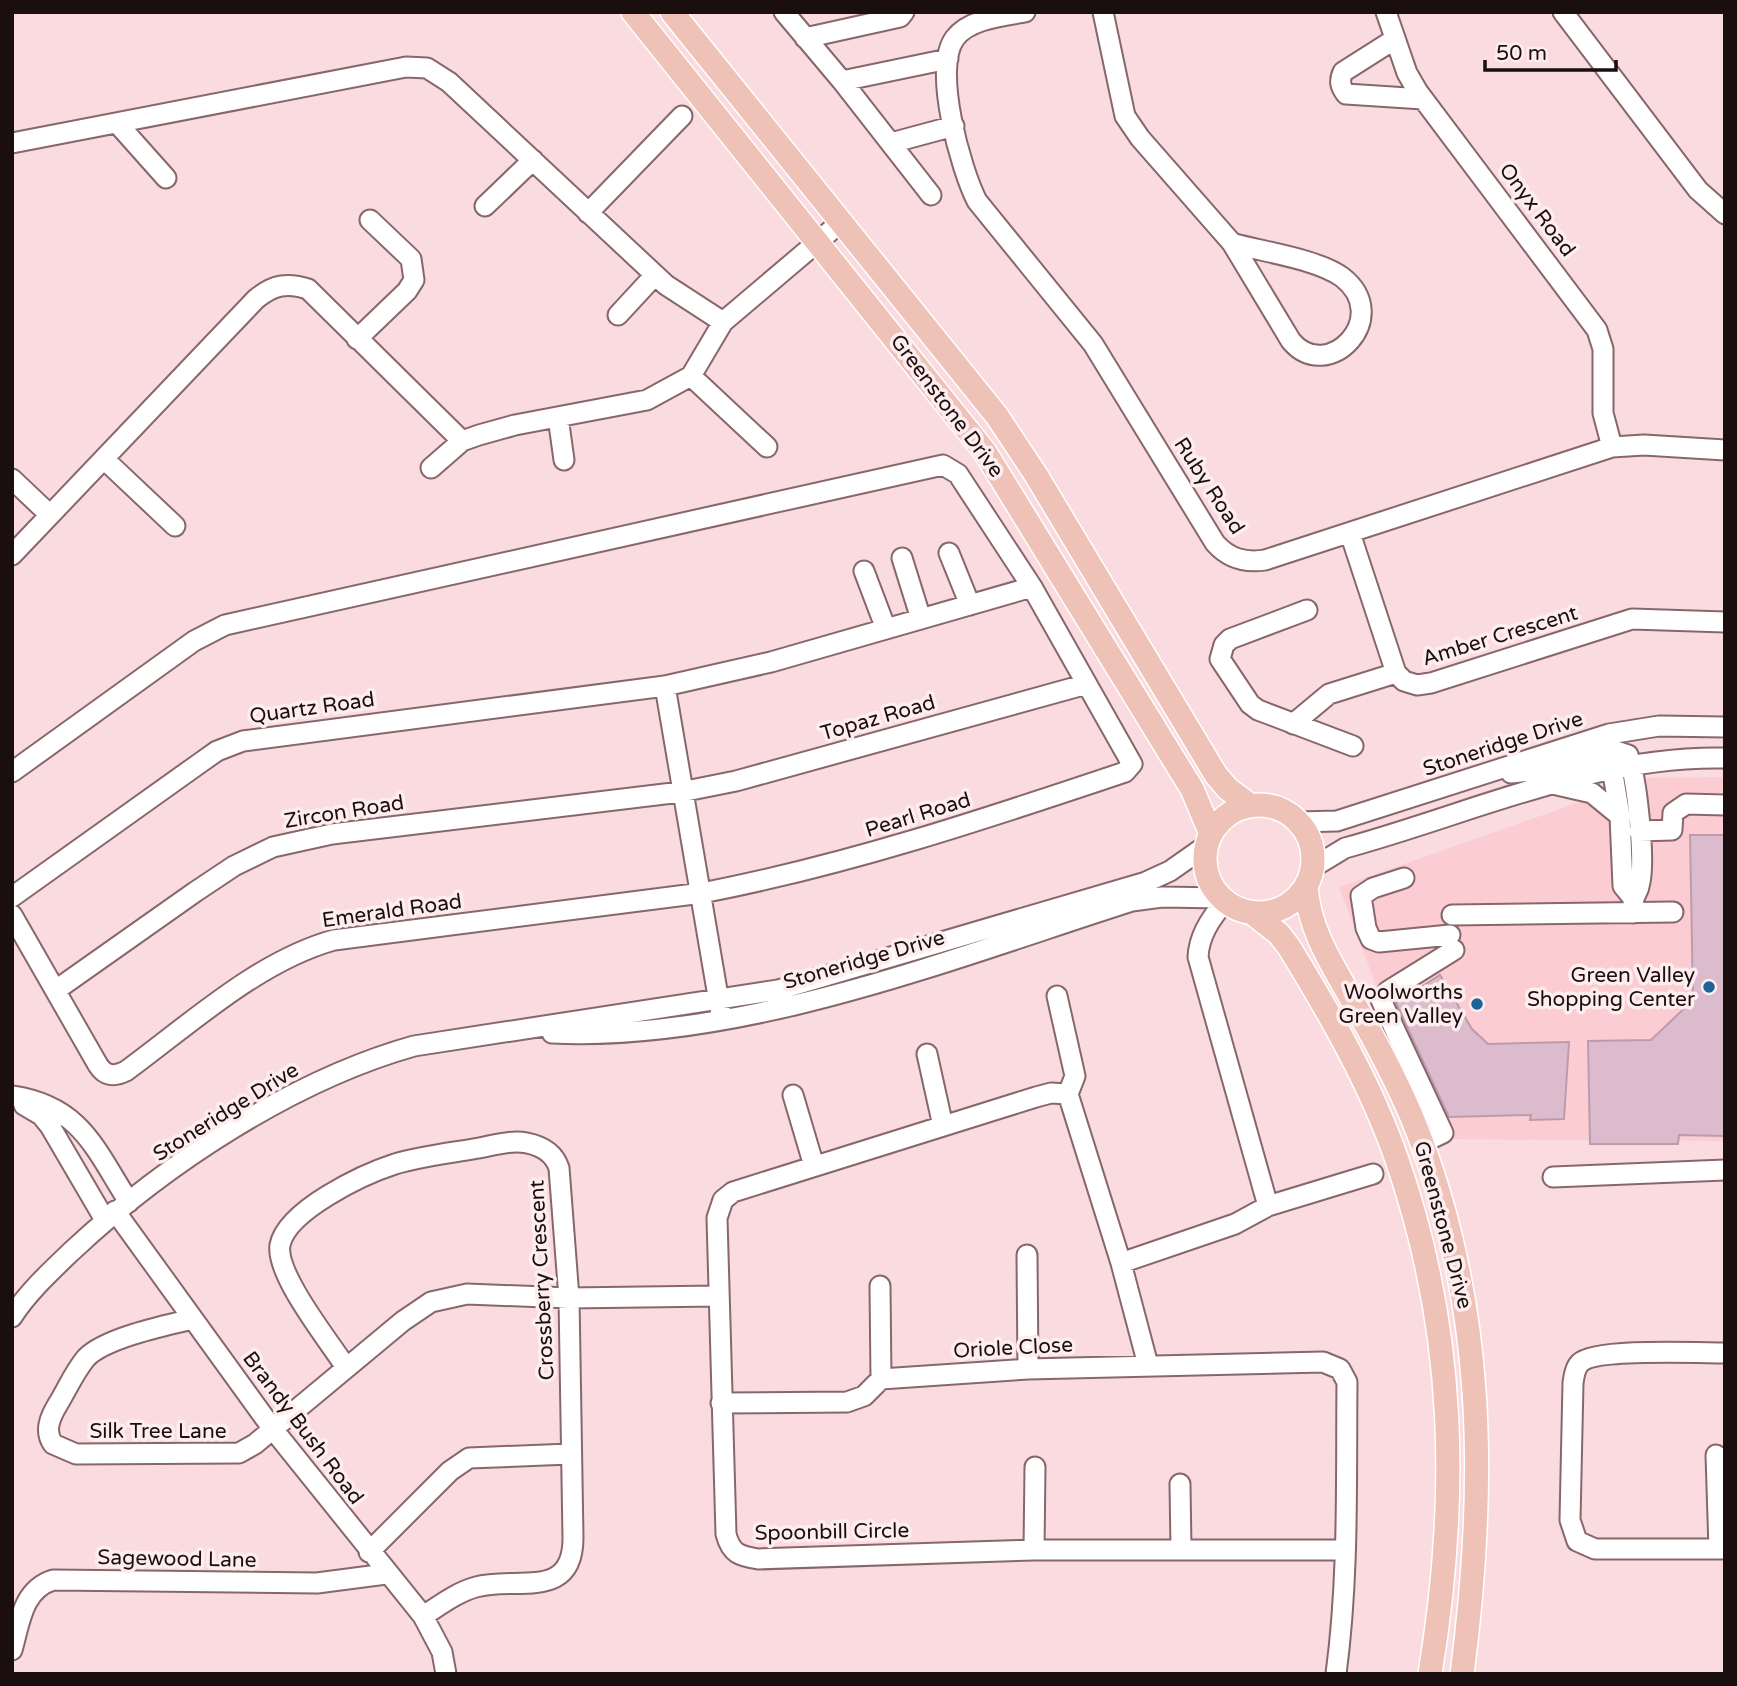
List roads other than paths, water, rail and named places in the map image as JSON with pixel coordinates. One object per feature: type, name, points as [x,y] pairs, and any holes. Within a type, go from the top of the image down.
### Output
[{"type":"main road","name":"Greenstone Drive","points":[[633,12],[933,383],[1012,491],[1192,789],[1209,840]]},
{"type":"main road","name":"Greenstone Drive","points":[[672,12],[997,416],[1036,475],[1216,775],[1228,789],[1251,806]]},
{"type":"main road","points":[[1251,806],[1277,808],[1299,822],[1310,841],[1309,877],[1285,906],[1268,912],[1251,912],[1224,900],[1208,876],[1209,840],[1230,813],[1251,806]]},
{"type":"main road","name":"Greenstone Drive","points":[[1309,877],[1307,907],[1316,935],[1383,1056],[1422,1143],[1459,1269],[1474,1370],[1476,1468],[1462,1674]]},
{"type":"main road","name":"Greenstone Drive","points":[[1251,912],[1270,926],[1289,947],[1345,1045],[1396,1158],[1433,1282],[1444,1367],[1447,1473],[1437,1629],[1430,1674]]},
{"type":"street","points":[[785,12],[931,195]]},
{"type":"street","points":[[805,38],[900,18],[904,12]]},
{"type":"street","points":[[1103,12],[1125,116],[1140,138],[1232,243],[1299,351],[1308,355],[1332,353],[1355,336],[1361,324],[1362,310],[1357,296],[1342,278],[1321,267],[1232,243]]},
{"type":"street","name":"Onyx Road","points":[[1385,12],[1407,73],[1423,99],[1591,318],[1603,349],[1603,413],[1612,447]]},
{"type":"street","points":[[1563,12],[1698,190],[1725,214]]},
{"type":"street","name":"Ruby Road","points":[[1016,13],[975,24],[960,33],[951,45],[948,59],[954,126],[964,175],[977,201],[1093,344],[1221,550],[1252,562],[1350,533],[1612,447],[1644,445],[1725,450]]},
{"type":"street","points":[[1395,38],[1343,72],[1339,80],[1342,88],[1346,94],[1423,99]]},
{"type":"street","points":[[842,81],[948,59]]},
{"type":"street","points":[[12,143],[417,67],[428,68],[449,82],[655,275],[688,301],[723,322]]},
{"type":"street","points":[[587,213],[682,116]]},
{"type":"street","points":[[117,123],[166,177]]},
{"type":"street","points":[[891,144],[954,126]]},
{"type":"street","points":[[485,206],[533,160]]},
{"type":"street","points":[[357,339],[407,291],[414,280],[411,259],[370,220]]},
{"type":"street","points":[[431,468],[463,441],[515,425],[647,400],[691,376],[723,322],[841,222]]},
{"type":"street","points":[[618,315],[655,275]]},
{"type":"street","points":[[12,555],[267,290],[281,285],[307,289],[463,441]]},
{"type":"street","points":[[691,376],[767,447]]},
{"type":"street","points":[[558,417],[564,460]]},
{"type":"street","points":[[104,459],[175,526]]},
{"type":"street","points":[[12,772],[194,641],[225,625],[943,465],[952,468],[1032,587],[1087,684]]},
{"type":"street","points":[[12,479],[50,515]]},
{"type":"street","name":"Amber Crescent","points":[[1350,533],[1396,673],[1404,681],[1417,685],[1431,684],[1632,619],[1725,622]]},
{"type":"street","points":[[950,553],[970,605]]},
{"type":"street","points":[[902,558],[921,619]]},
{"type":"street","points":[[864,571],[886,629]]},
{"type":"street","points":[[721,1010],[702,893],[681,792],[665,686],[771,662],[1032,587]]},
{"type":"street","points":[[1307,610],[1230,639],[1221,651],[1220,659],[1250,704],[1293,724],[1353,746]]},
{"type":"street","points":[[1293,724],[1329,694],[1396,673]]},
{"type":"street","name":"Pearl Road","points":[[702,893],[800,872],[929,837],[1125,772],[1132,764],[1129,755],[1087,684]]},
{"type":"street","name":"Topaz Road","points":[[681,792],[736,781],[1087,684]]},
{"type":"street","name":"Quartz Road","points":[[12,897],[217,751],[243,741],[665,686]]},
{"type":"street","name":"Stoneridge Drive","points":[[1299,822],[1337,821],[1489,770],[1631,729],[1725,727]]},
{"type":"street","points":[[1489,770],[1526,772],[1616,751],[1628,755],[1621,766],[1628,812],[1623,886],[1632,905]]},
{"type":"street","points":[[1309,877],[1345,848],[1554,785],[1621,766],[1672,759],[1725,758]]},
{"type":"street","points":[[1628,812],[1646,778],[1672,759]]},
{"type":"street","points":[[1554,785],[1592,793],[1628,812],[1639,831],[1640,884],[1632,905]]},
{"type":"street","name":"Zircon Road","points":[[57,990],[234,866],[273,847],[332,834],[681,792]]},
{"type":"street","points":[[1639,831],[1672,830],[1673,813],[1686,804],[1725,805]]},
{"type":"street","name":"Stoneridge Drive","points":[[12,1317],[41,1282],[116,1211],[195,1155],[284,1100],[334,1074],[414,1046],[511,1030],[584,1034],[689,1026],[721,1010],[1146,882],[1170,871],[1209,840]]},
{"type":"street","points":[[1404,878],[1373,888],[1361,897],[1366,928],[1371,939],[1379,942],[1452,943],[1388,991],[1381,1000],[1443,1133],[1422,1143]]},
{"type":"street","name":"Emerald Road","points":[[57,990],[103,1072],[113,1075],[125,1071],[269,967],[310,946],[334,940],[702,893]]},
{"type":"street","name":"Stoneridge Drive","points":[[721,1010],[886,980],[1132,901],[1162,897],[1224,900]]},
{"type":"street","points":[[1224,900],[1199,943],[1198,957],[1268,1206]]},
{"type":"street","points":[[1452,915],[1632,905],[1673,912]]},
{"type":"street","points":[[12,915],[57,990]]},
{"type":"street","points":[[1057,996],[1075,1076],[1074,1085],[1068,1094],[1121,1263],[1148,1365],[1323,1362],[1340,1369],[1347,1382],[1345,1550],[1342,1626],[1336,1674]]},
{"type":"street","points":[[927,1054],[943,1126]]},
{"type":"street","name":"Spoonbill Circle","points":[[1068,1094],[1051,1093],[943,1126],[733,1192],[723,1200],[717,1219],[717,1296],[726,1534],[729,1548],[739,1555],[758,1559],[1034,1550],[1345,1550]]},
{"type":"street","points":[[793,1095],[814,1166]]},
{"type":"street","points":[[12,1096],[49,1105],[71,1118],[116,1211]]},
{"type":"street","points":[[12,1103],[30,1107],[50,1126],[116,1211]]},
{"type":"street","name":"Crossberry Crescent","points":[[345,1366],[287,1277],[281,1261],[280,1245],[289,1228],[302,1214],[349,1184],[392,1165],[518,1142],[548,1152],[559,1168],[569,1298],[573,1550],[564,1572],[545,1582],[500,1584],[468,1590],[423,1616]]},
{"type":"street","points":[[1553,1177],[1725,1170]]},
{"type":"street","points":[[1121,1263],[1235,1224],[1268,1206],[1373,1174]]},
{"type":"street","name":"Brandy Bush Road","points":[[116,1211],[272,1429],[386,1574],[423,1616],[442,1652],[446,1674]]},
{"type":"street","points":[[1027,1255],[1028,1369]]},
{"type":"street","points":[[721,1403],[847,1402],[864,1396],[881,1378],[880,1286]]},
{"type":"street","points":[[272,1429],[345,1366],[423,1306],[444,1298],[467,1294],[569,1298],[717,1296]]},
{"type":"street","points":[[165,1326],[181,1303]]},
{"type":"street","name":"Silk Tree Lane","points":[[193,1319],[98,1349],[86,1358],[50,1419],[48,1432],[53,1444],[76,1454],[232,1454],[255,1444],[272,1429]]},
{"type":"street","points":[[1716,1455],[1722,1549],[1595,1549],[1577,1541],[1570,1520],[1573,1383],[1580,1363],[1588,1358],[1611,1354],[1725,1353]]},
{"type":"street","name":"Oriole Close","points":[[881,1378],[1148,1365]]},
{"type":"street","points":[[369,1552],[450,1471],[469,1458],[570,1454]]},
{"type":"street","points":[[1034,1550],[1035,1467]]},
{"type":"street","points":[[1180,1483],[1181,1549]]},
{"type":"street","name":"Sagewood Lane","points":[[12,1650],[30,1596],[39,1586],[53,1580],[317,1583],[386,1574]]},
{"type":"place","name":"Green Valley Shopping Center","points":[[1709,987]]},
{"type":"place","name":"Woolworths Green Valley","points":[[1477,1004]]}]
